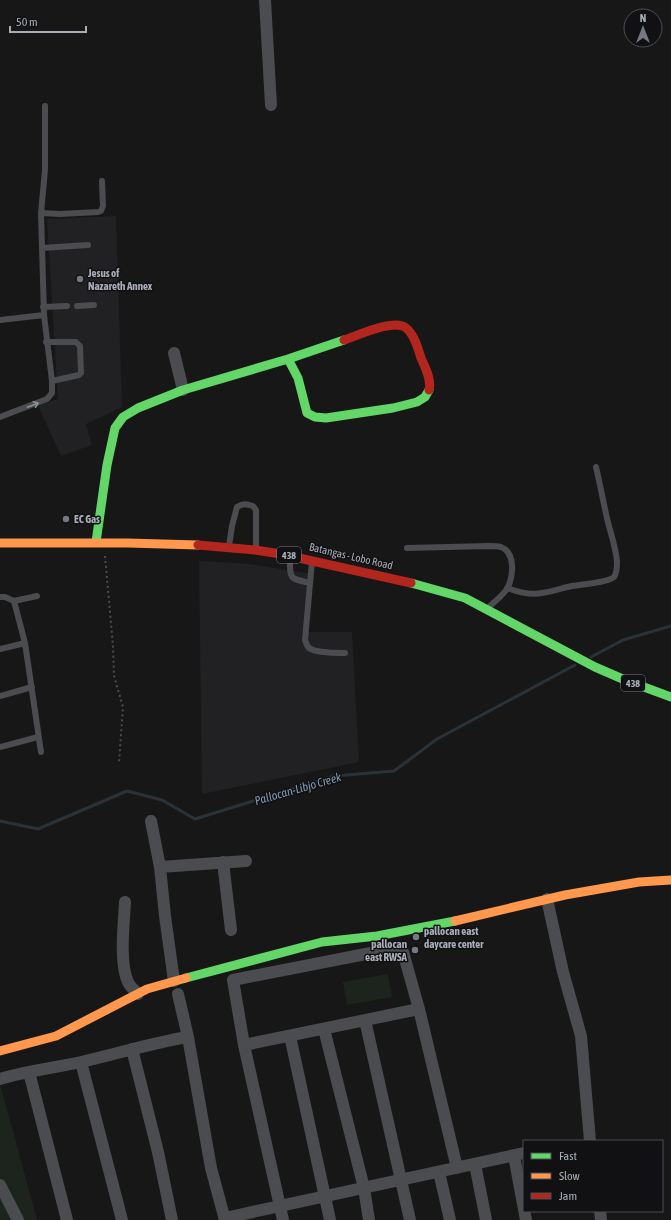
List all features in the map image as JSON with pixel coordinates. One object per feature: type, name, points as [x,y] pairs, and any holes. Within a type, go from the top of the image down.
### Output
[{"type":"street","points":[[265,0],[271,105]]},
{"type":"street","points":[[100,542],[107,465],[116,428],[123,417],[138,408],[182,390],[288,359],[389,325],[402,326],[408,330],[425,366],[430,387],[426,397],[419,402],[403,406],[326,418],[315,417],[307,412],[298,376],[294,366],[288,359]]},
{"type":"street","points":[[174,353],[182,390]]},
{"type":"street","name":"Batangas - Lobo Road","points":[[0,543],[100,542],[229,548],[290,555],[312,560],[442,590],[465,598],[595,667],[671,697]]},
{"type":"street","points":[[151,821],[160,867],[174,981]]},
{"type":"street","points":[[160,867],[246,861]]},
{"type":"street","points":[[223,862],[231,930]]},
{"type":"street","points":[[0,1051],[56,1036],[116,1004],[174,981],[322,942],[377,936],[466,919],[547,899],[639,882],[671,880]]},
{"type":"street","points":[[547,899],[563,972],[581,1036],[590,1140]]},
{"type":"street","points":[[125,902],[123,934],[124,971],[128,984],[138,994]]},
{"type":"street","points":[[283,1220],[244,1045],[233,980],[397,949],[403,952],[419,1009],[458,1168]]},
{"type":"street","points":[[178,994],[188,1037],[211,1168],[225,1219],[519,1155],[523,1192]]},
{"type":"street","points":[[244,1045],[419,1009]]},
{"type":"street","points":[[365,1020],[410,1220]]},
{"type":"street","points":[[324,1029],[364,1188],[369,1220]]},
{"type":"street","points":[[290,1036],[330,1220]]},
{"type":"street","points":[[0,1080],[29,1072],[81,1062],[159,1042],[188,1037]]},
{"type":"street","points":[[132,1049],[158,1152],[172,1220]]},
{"type":"street","points":[[81,1062],[122,1220]]},
{"type":"street","points":[[29,1072],[67,1220]]},
{"type":"street","points":[[475,1164],[486,1220]]},
{"type":"street","points":[[439,1172],[450,1220]]},
{"type":"street","points":[[0,1185],[18,1220]]},
{"type":"lane","points":[[0,417],[47,399],[52,393],[52,381],[46,342],[43,307],[41,213],[45,170],[45,106]]},
{"type":"lane","points":[[41,213],[60,214],[101,211],[103,206],[102,181]]},
{"type":"lane","points":[[42,248],[88,245]]},
{"type":"lane","points":[[77,306],[94,305]]},
{"type":"lane","points":[[43,307],[67,306]]},
{"type":"lane","points":[[0,320],[44,316]]},
{"type":"lane","points":[[46,342],[76,342],[80,346],[81,373],[79,375],[52,381]]},
{"type":"lane","points":[[507,588],[532,595],[540,594],[605,580],[612,578],[616,574],[617,561],[596,467]]},
{"type":"lane","points":[[229,548],[232,526],[237,507],[240,504],[246,504],[253,506],[256,510],[256,551]]},
{"type":"lane","points":[[407,548],[488,546],[501,547],[508,552],[512,561],[513,570],[507,588],[487,610]]},
{"type":"lane","points":[[290,555],[290,574],[292,577],[296,580],[310,583]]},
{"type":"lane","points":[[312,560],[305,640],[306,644],[314,651],[345,654]]},
{"type":"lane","points":[[0,597],[5,597],[14,601],[37,596]]},
{"type":"lane","points":[[14,601],[25,643],[41,752]]},
{"type":"lane","points":[[0,649],[25,643]]},
{"type":"lane","points":[[0,696],[32,687]]},
{"type":"lane","points":[[0,747],[38,737]]},
{"type":"path","points":[[100,542],[113,646],[114,676],[123,707],[119,763]]},
{"type":"shaded area","points":[[116,216],[122,407],[86,424],[92,445],[61,456],[38,406],[58,399],[47,219]]},
{"type":"shaded area","points":[[199,561],[250,564],[312,574],[306,632],[352,632],[359,762],[202,794]]},
{"type":"shaded area","points":[[388,974],[392,997],[347,1005],[343,982]]},
{"type":"shaded area","points":[[0,1084],[37,1220],[0,1220]]},
{"type":"waterway","name":"Pallocan-Libjo Creek","points":[[591,657],[623,640],[671,626]]},
{"type":"waterway","name":"Pallocan-Libjo Creek","points":[[0,821],[38,829],[127,791],[162,800],[195,819],[334,776],[394,771],[437,739],[575,665]]},
{"type":"traffic: fast","points":[[96,542],[107,465],[115,428],[123,417],[138,408],[183,390],[288,359],[344,340]]},
{"type":"traffic: fast","points":[[288,359],[298,378],[307,413],[315,417],[326,418],[393,408],[417,402],[425,397],[429,390]]},
{"type":"traffic: fast","points":[[411,583],[465,598],[595,667],[671,697]]},
{"type":"traffic: fast","points":[[186,978],[322,942],[377,936],[455,921]]},
{"type":"traffic: slow","points":[[0,543],[128,543],[198,545]]},
{"type":"traffic: slow","points":[[455,921],[565,895],[639,882],[671,880]]},
{"type":"traffic: slow","points":[[0,1051],[56,1036],[147,989],[186,978]]},
{"type":"traffic: jam","points":[[344,340],[385,326],[400,325],[406,328],[413,337],[426,369],[430,382],[429,390]]},
{"type":"traffic: jam","points":[[198,545],[281,554],[411,583]]},
{"type":"place","name":"Jesus of Nazareth Annex","points":[[80,279]]},
{"type":"place","name":"EC Gas","points":[[66,519]]},
{"type":"place","name":"pallocan east daycare center","points":[[416,937]]},
{"type":"place","name":"pallocan east RWSA","points":[[415,950]]}]
